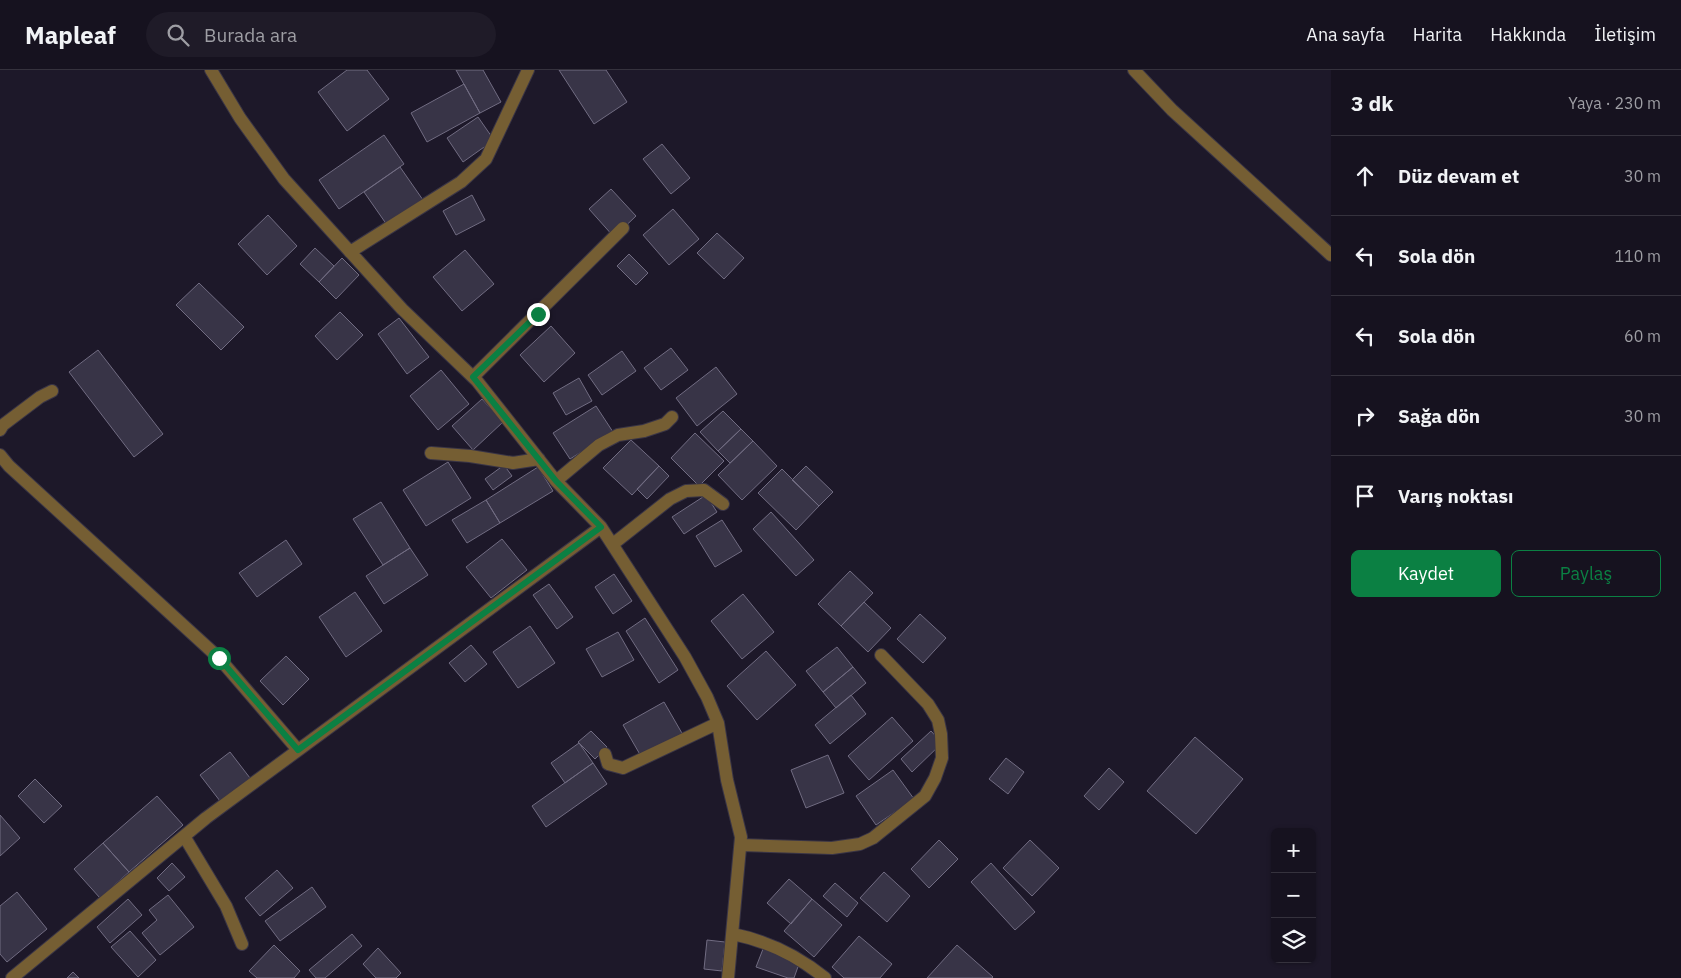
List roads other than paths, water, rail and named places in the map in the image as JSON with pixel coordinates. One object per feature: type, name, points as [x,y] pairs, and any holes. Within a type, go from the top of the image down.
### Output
[{"type":"street","points":[[211,70],[240,118],[284,179],[402,310],[473,377],[556,481],[601,527],[685,657],[707,697],[718,724],[727,780],[741,837],[728,978]]},
{"type":"street","points":[[350,252],[461,182],[486,159],[528,70]]},
{"type":"street","points":[[1134,70],[1172,110],[1331,255]]},
{"type":"street","points":[[473,377],[623,228]]},
{"type":"street","points":[[0,430],[3,425],[52,390]]},
{"type":"street","points":[[556,481],[599,445],[618,435],[644,431],[666,424],[672,417]]},
{"type":"street","points":[[431,453],[470,456],[512,463],[539,459]]},
{"type":"street","points":[[0,455],[9,466],[219,658],[298,750]]},
{"type":"street","points":[[613,544],[670,499],[686,491],[704,490],[724,504]]},
{"type":"street","points":[[12,978],[206,818],[601,527]]},
{"type":"street","points":[[741,845],[832,848],[860,844],[873,838],[925,796],[935,778],[942,758],[941,734],[938,720],[928,704],[881,655]]},
{"type":"street","points":[[605,754],[608,764],[623,768],[718,724]]},
{"type":"street","points":[[184,836],[226,906],[242,944]]},
{"type":"street","points":[[733,934],[771,945],[813,968],[825,978]]}]
